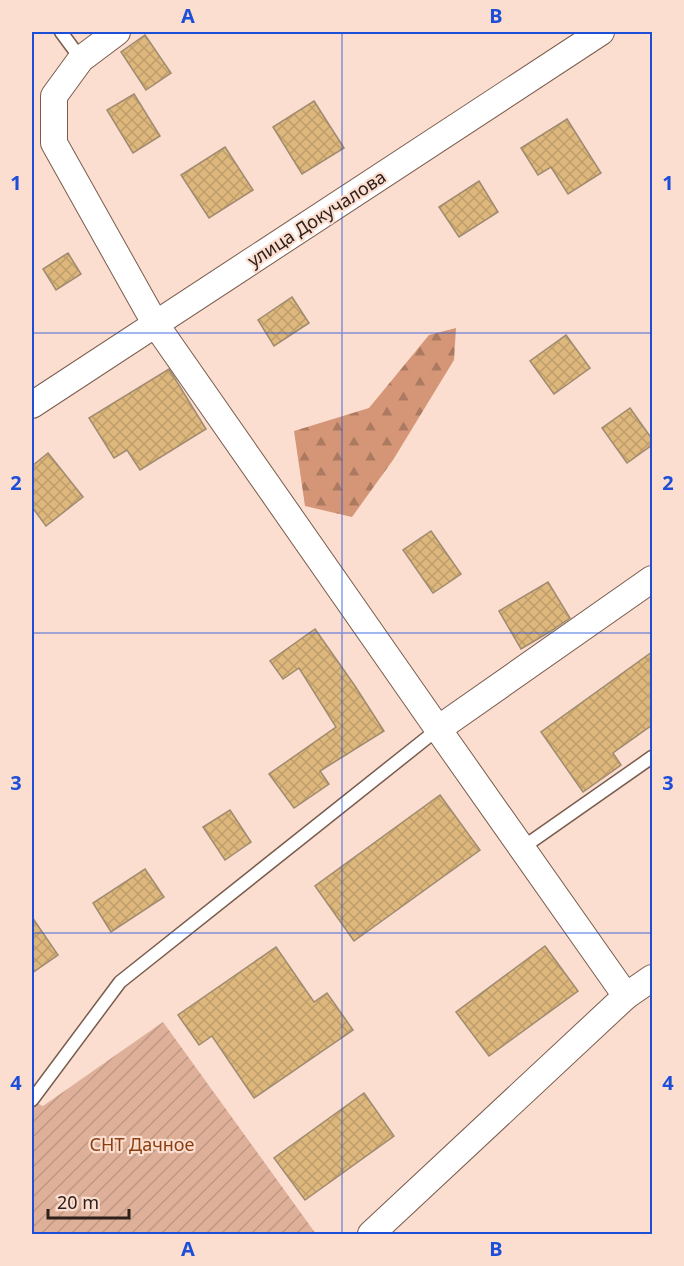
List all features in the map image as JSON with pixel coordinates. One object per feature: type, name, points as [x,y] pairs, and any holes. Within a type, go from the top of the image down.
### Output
[{"type":"street","points":[[117,32],[81,58],[54,96],[54,143],[156,325],[626,996]]},
{"type":"street","name":"улица Докучалова","points":[[32,405],[602,32]]},
{"type":"street","points":[[438,729],[652,579]]},
{"type":"street","points":[[371,1234],[626,996],[652,978]]},
{"type":"lane","points":[[62,32],[81,58]]},
{"type":"lane","points":[[32,1100],[120,982],[438,729]]},
{"type":"lane","points":[[522,848],[652,757]]},
{"type":"green space","points":[[456,328],[454,360],[393,460],[352,517],[305,506],[294,431],[369,408],[429,335]]},
{"type":"green space","name":"СНТ Дачное","points":[[163,1022],[316,1234],[32,1234],[32,1101],[43,1106]]},
{"type":"building","points":[[145,35],[171,73],[146,90],[121,52]]},
{"type":"building","points":[[134,94],[160,136],[133,153],[107,110]]},
{"type":"building","points":[[314,101],[344,148],[302,174],[273,127]]},
{"type":"building","points":[[567,119],[601,173],[568,194],[551,167],[538,175],[521,148]]},
{"type":"building","points":[[225,147],[253,190],[209,218],[181,175]]},
{"type":"building","points":[[479,181],[498,212],[459,237],[439,207]]},
{"type":"building","points":[[68,253],[81,274],[56,290],[43,269]]},
{"type":"building","points":[[292,297],[309,323],[274,346],[258,320]]},
{"type":"building","points":[[566,335],[590,368],[554,394],[530,361]]},
{"type":"building","points":[[169,369],[206,429],[140,470],[127,450],[114,458],[89,418]]},
{"type":"building","points":[[630,408],[652,439],[652,445],[627,463],[602,428]]},
{"type":"building","points":[[48,453],[83,497],[46,526],[32,507],[32,466]]},
{"type":"building","points":[[431,531],[461,574],[433,593],[403,550]]},
{"type":"building","points":[[548,582],[570,618],[521,649],[499,611]]},
{"type":"building","points":[[315,629],[384,731],[320,771],[329,784],[294,808],[269,774],[336,727],[299,668],[283,679],[270,661]]},
{"type":"building","points":[[652,652],[652,725],[613,753],[621,765],[583,792],[541,732]]},
{"type":"building","points":[[440,795],[480,850],[354,941],[315,886]]},
{"type":"building","points":[[230,810],[251,842],[225,860],[203,827]]},
{"type":"building","points":[[145,869],[164,897],[111,932],[93,903]]},
{"type":"building","points":[[32,917],[58,955],[32,973]]},
{"type":"building","points":[[545,946],[578,991],[489,1056],[456,1012]]},
{"type":"building","points":[[276,947],[314,1002],[327,993],[353,1030],[254,1098],[212,1036],[199,1045],[178,1015]]},
{"type":"building","points":[[364,1093],[394,1136],[305,1200],[274,1158]]}]
